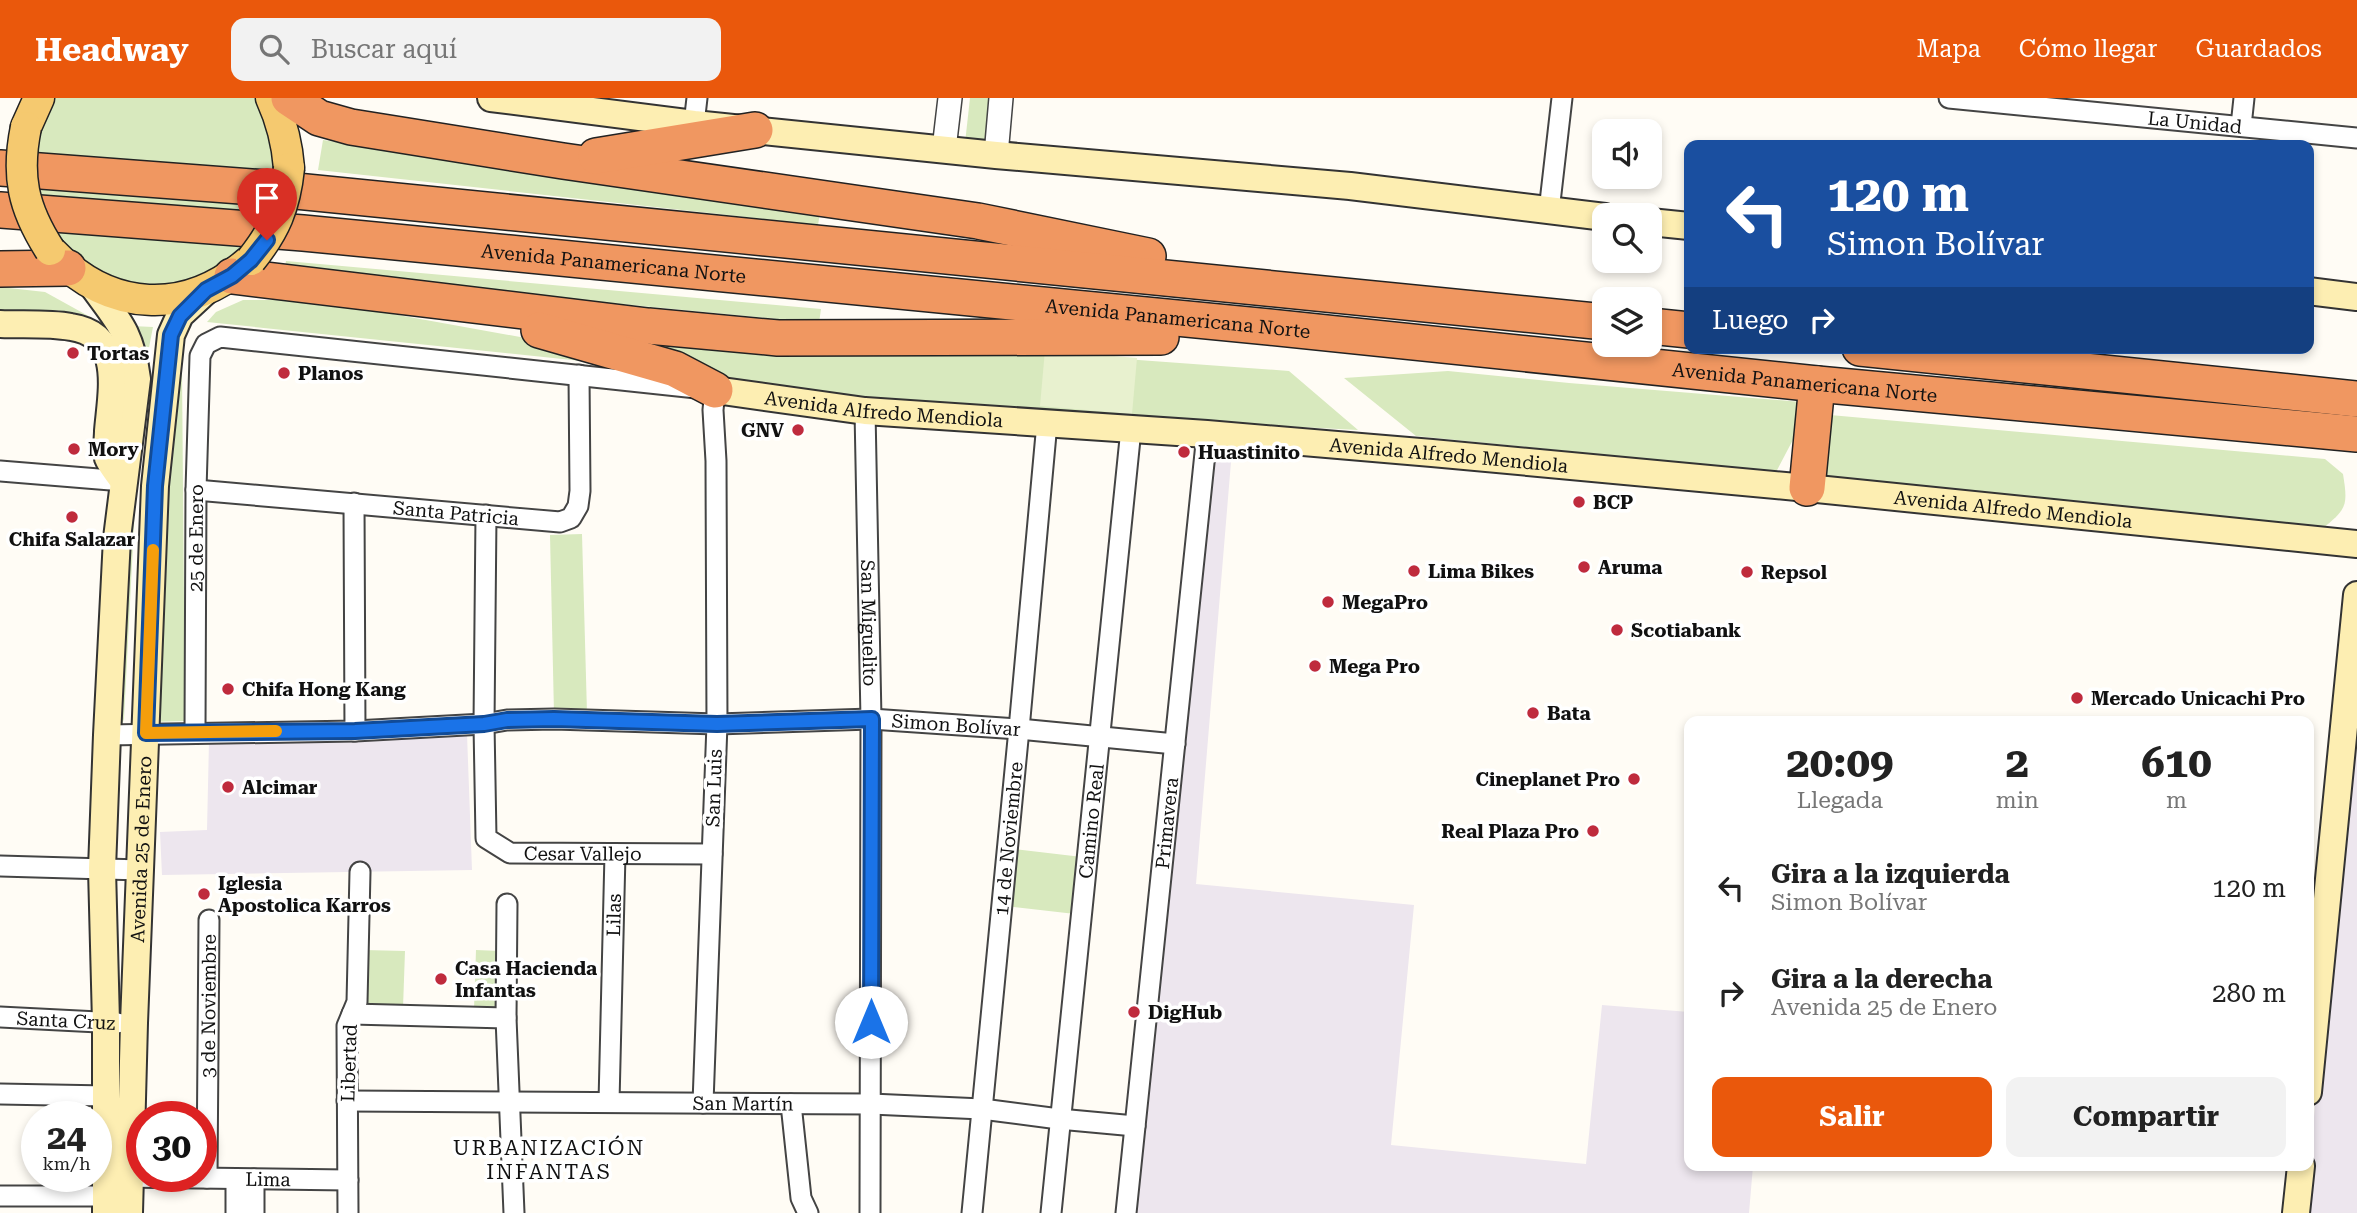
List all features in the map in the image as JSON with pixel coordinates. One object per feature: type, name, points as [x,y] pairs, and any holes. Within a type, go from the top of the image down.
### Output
[{"type":"highway","points":[[289,98],[319,118],[351,127],[563,161],[978,220],[1152,256],[1242,284]]},
{"type":"highway","points":[[563,161],[755,130]]},
{"type":"highway","name":"Avenida Panamericana Norte","points":[[0,168],[266,188],[1592,321]]},
{"type":"highway","name":"Avenida Panamericana Norte","points":[[0,210],[303,233],[1817,384],[2357,434]]},
{"type":"highway","points":[[0,269],[70,268]]},
{"type":"highway","points":[[230,275],[648,326],[779,338],[1160,337],[1219,323]]},
{"type":"highway","points":[[463,304],[534,328],[675,369],[715,390]]},
{"type":"highway","name":"Avenida Panamericana Norte","points":[[1662,327],[1684,329]]},
{"type":"highway","name":"Avenida Panamericana Norte","points":[[1918,354],[2357,399]]},
{"type":"highway","points":[[1807,488],[1817,384]]},
{"type":"main road","points":[[39,98],[26,127],[21,152],[21,178],[26,204],[36,228],[70,268],[114,294],[148,300],[184,298],[230,275],[267,240],[279,218],[286,194],[289,168],[288,143],[281,118],[271,98]]},
{"type":"main road","points":[[491,98],[696,111],[755,130],[996,155],[1350,186],[1592,216]]},
{"type":"main road","points":[[1662,223],[1684,225]]},
{"type":"main road","name":"Avenida 25 de Enero","points":[[70,268],[125,331],[134,356],[137,379],[117,538],[107,735],[102,870],[107,1101]]},
{"type":"main road","name":"Avenida 25 de Enero","points":[[129,1213],[112,1191],[134,1023],[155,486],[171,335],[180,316],[230,275]]},
{"type":"main road","points":[[2314,292],[2357,297]]},
{"type":"main road","points":[[0,324],[73,327],[93,335],[103,344],[111,365],[113,384],[108,458],[124,481]]},
{"type":"main road","name":"Avenida Alfredo Mendiola","points":[[715,390],[865,411],[1207,434],[1432,453],[2357,544]]},
{"type":"main road","points":[[2314,1031],[2357,595]]},
{"type":"main road","points":[[2296,1213],[2300,1171]]},
{"type":"street","points":[[944,149],[950,98]]},
{"type":"street","points":[[996,155],[1001,98]]},
{"type":"street","points":[[1549,211],[1562,98]]},
{"type":"street","name":"La Unidad","points":[[1950,98],[2357,138]]},
{"type":"street","points":[[2241,127],[2244,98]]},
{"type":"street","name":"Avenida Alfredo Mendiola","points":[[206,344],[220,337],[715,390]]},
{"type":"street","name":"25 de Enero","points":[[195,732],[196,491],[200,356],[206,344]]},
{"type":"street","name":"Santa Patricia","points":[[196,491],[560,522],[571,518],[578,506],[580,491],[579,375]]},
{"type":"street","name":"San Luis","points":[[703,1103],[717,724],[716,475],[713,410],[715,390]]},
{"type":"street","name":"San Miguelito","points":[[865,411],[872,719],[870,1213]]},
{"type":"street","name":"14 de Noviembre","points":[[972,1213],[1046,423]]},
{"type":"street","name":"Camino Real","points":[[1051,1213],[1131,429]]},
{"type":"street","name":"Primavera","points":[[1126,1213],[1207,434]]},
{"type":"street","points":[[0,471],[124,481]]},
{"type":"street","points":[[354,503],[355,731]]},
{"type":"street","name":"Cesar Vallejo","points":[[486,515],[486,838],[510,853],[712,854]]},
{"type":"street","name":"Simon Bolívar","points":[[107,735],[355,731],[554,719],[717,724],[872,719],[1019,729],[1175,744]]},
{"type":"street","name":"Lilas","points":[[609,1102],[615,854]]},
{"type":"street","points":[[0,866],[141,870]]},
{"type":"street","name":"Libertad","points":[[348,1213],[347,1027],[357,1002],[360,872]]},
{"type":"street","points":[[507,904],[506,1018],[514,1213]]},
{"type":"street","name":"3 de Noviembre","points":[[208,1101],[209,920]]},
{"type":"street","points":[[352,1014],[506,1018]]},
{"type":"street","name":"Santa Cruz","points":[[0,1017],[134,1023]]},
{"type":"street","points":[[0,1094],[107,1096]]},
{"type":"street","name":"San Martín","points":[[348,1101],[871,1104],[982,1109],[1135,1126]]},
{"type":"street","points":[[791,1104],[801,1198],[808,1213]]},
{"type":"street","name":"Lima","points":[[217,1178],[348,1180]]},
{"type":"street","points":[[236,1213],[245,1179]]},
{"type":"street","points":[[245,1179],[254,1213]]},
{"type":"street","name":"Lima","points":[[0,1196],[90,1192]]},
{"type":"shaded area","points":[[1212,459],[1231,462],[1196,884],[1414,905],[1391,1145],[1586,1164],[1602,1005],[1684,1012],[1684,1171],[1753,1171],[1749,1213],[1135,1213]]},
{"type":"shaded area","points":[[2357,659],[2357,1213],[2305,1213],[2309,1171],[2314,1171],[2314,1117]]},
{"type":"shaded area","points":[[467,734],[472,870],[162,875],[160,832],[207,830],[209,741]]},
{"type":"green space","points":[[54,98],[254,98],[270,132],[275,170],[264,210],[248,241],[237,254],[212,272],[184,282],[154,285],[125,282],[98,272],[74,255],[54,233],[40,205],[35,177],[38,133]]},
{"type":"green space","points":[[970,98],[993,98],[988,144],[965,143]]},
{"type":"green space","points":[[323,140],[820,213],[818,225],[318,170]]},
{"type":"green space","points":[[286,261],[821,309],[819,323],[284,272]]},
{"type":"green space","points":[[0,287],[45,292],[92,318],[34,312],[0,312]]},
{"type":"green space","points":[[243,300],[295,300],[365,309],[542,341],[610,364],[207,322],[216,312]]},
{"type":"green space","points":[[132,326],[153,327],[146,363],[136,487],[124,719],[122,724],[117,725]]},
{"type":"green space","points":[[596,342],[771,352],[1029,352],[1289,371],[1358,430],[1006,412],[754,387]]},
{"type":"green space","points":[[1045,350],[1137,358],[1132,414],[1040,406]]},
{"type":"green space","points":[[182,371],[185,721],[150,722],[175,386]]},
{"type":"green space","points":[[1448,371],[1801,402],[1796,434],[1776,472],[1416,436],[1344,378]]},
{"type":"green space","points":[[1830,415],[2325,459],[2343,474],[2344,506],[2323,528],[1821,477]]},
{"type":"green space","points":[[582,534],[587,713],[554,714],[550,535]]},
{"type":"green space","points":[[1013,849],[1082,857],[1075,914],[1006,906]]},
{"type":"green space","points":[[364,950],[405,951],[403,1008],[362,1007]]},
{"type":"green space","points":[[476,950],[500,951],[499,1008],[474,1009]]},
{"type":"slow traffic","points":[[153,550],[146,733],[276,731]]},
{"type":"place","name":"Tortas","points":[[73,353]]},
{"type":"place","name":"Planos","points":[[284,373]]},
{"type":"place","name":"GNV","points":[[798,430]]},
{"type":"place","name":"Mory","points":[[74,449]]},
{"type":"place","name":"Huastinito","points":[[1184,452]]},
{"type":"place","name":"BCP","points":[[1579,502]]},
{"type":"place","name":"Chifa Salazar","points":[[72,517]]},
{"type":"place","name":"Aruma","points":[[1584,567]]},
{"type":"place","name":"Lima Bikes","points":[[1414,571]]},
{"type":"place","name":"Repsol","points":[[1747,572]]},
{"type":"place","name":"MegaPro","points":[[1328,602]]},
{"type":"place","name":"Scotiabank","points":[[1617,630]]},
{"type":"place","name":"Mega Pro","points":[[1315,666]]},
{"type":"place","name":"Chifa Hong Kang","points":[[228,689]]},
{"type":"place","name":"Mercado Unicachi Pro","points":[[2077,698]]},
{"type":"place","name":"Bata","points":[[1533,713]]},
{"type":"place","name":"Cineplanet Pro","points":[[1634,779]]},
{"type":"place","name":"Alcimar","points":[[228,787]]},
{"type":"place","name":"Real Plaza Pro","points":[[1593,831]]},
{"type":"place","name":"Iglesia Apostolica Karros","points":[[204,894]]},
{"type":"place","name":"Casa Hacienda Infantas","points":[[441,979]]},
{"type":"place","name":"DigHub","points":[[1134,1012]]},
{"type":"district","name":"URBANIZACIÓN INFANTAS","points":[[549,1160]]},
{"type":"route","points":[[267,240],[251,260],[232,276],[206,290],[180,316],[171,335],[155,486],[146,733],[355,731],[554,719],[717,724],[872,719],[871,1022]]}]
